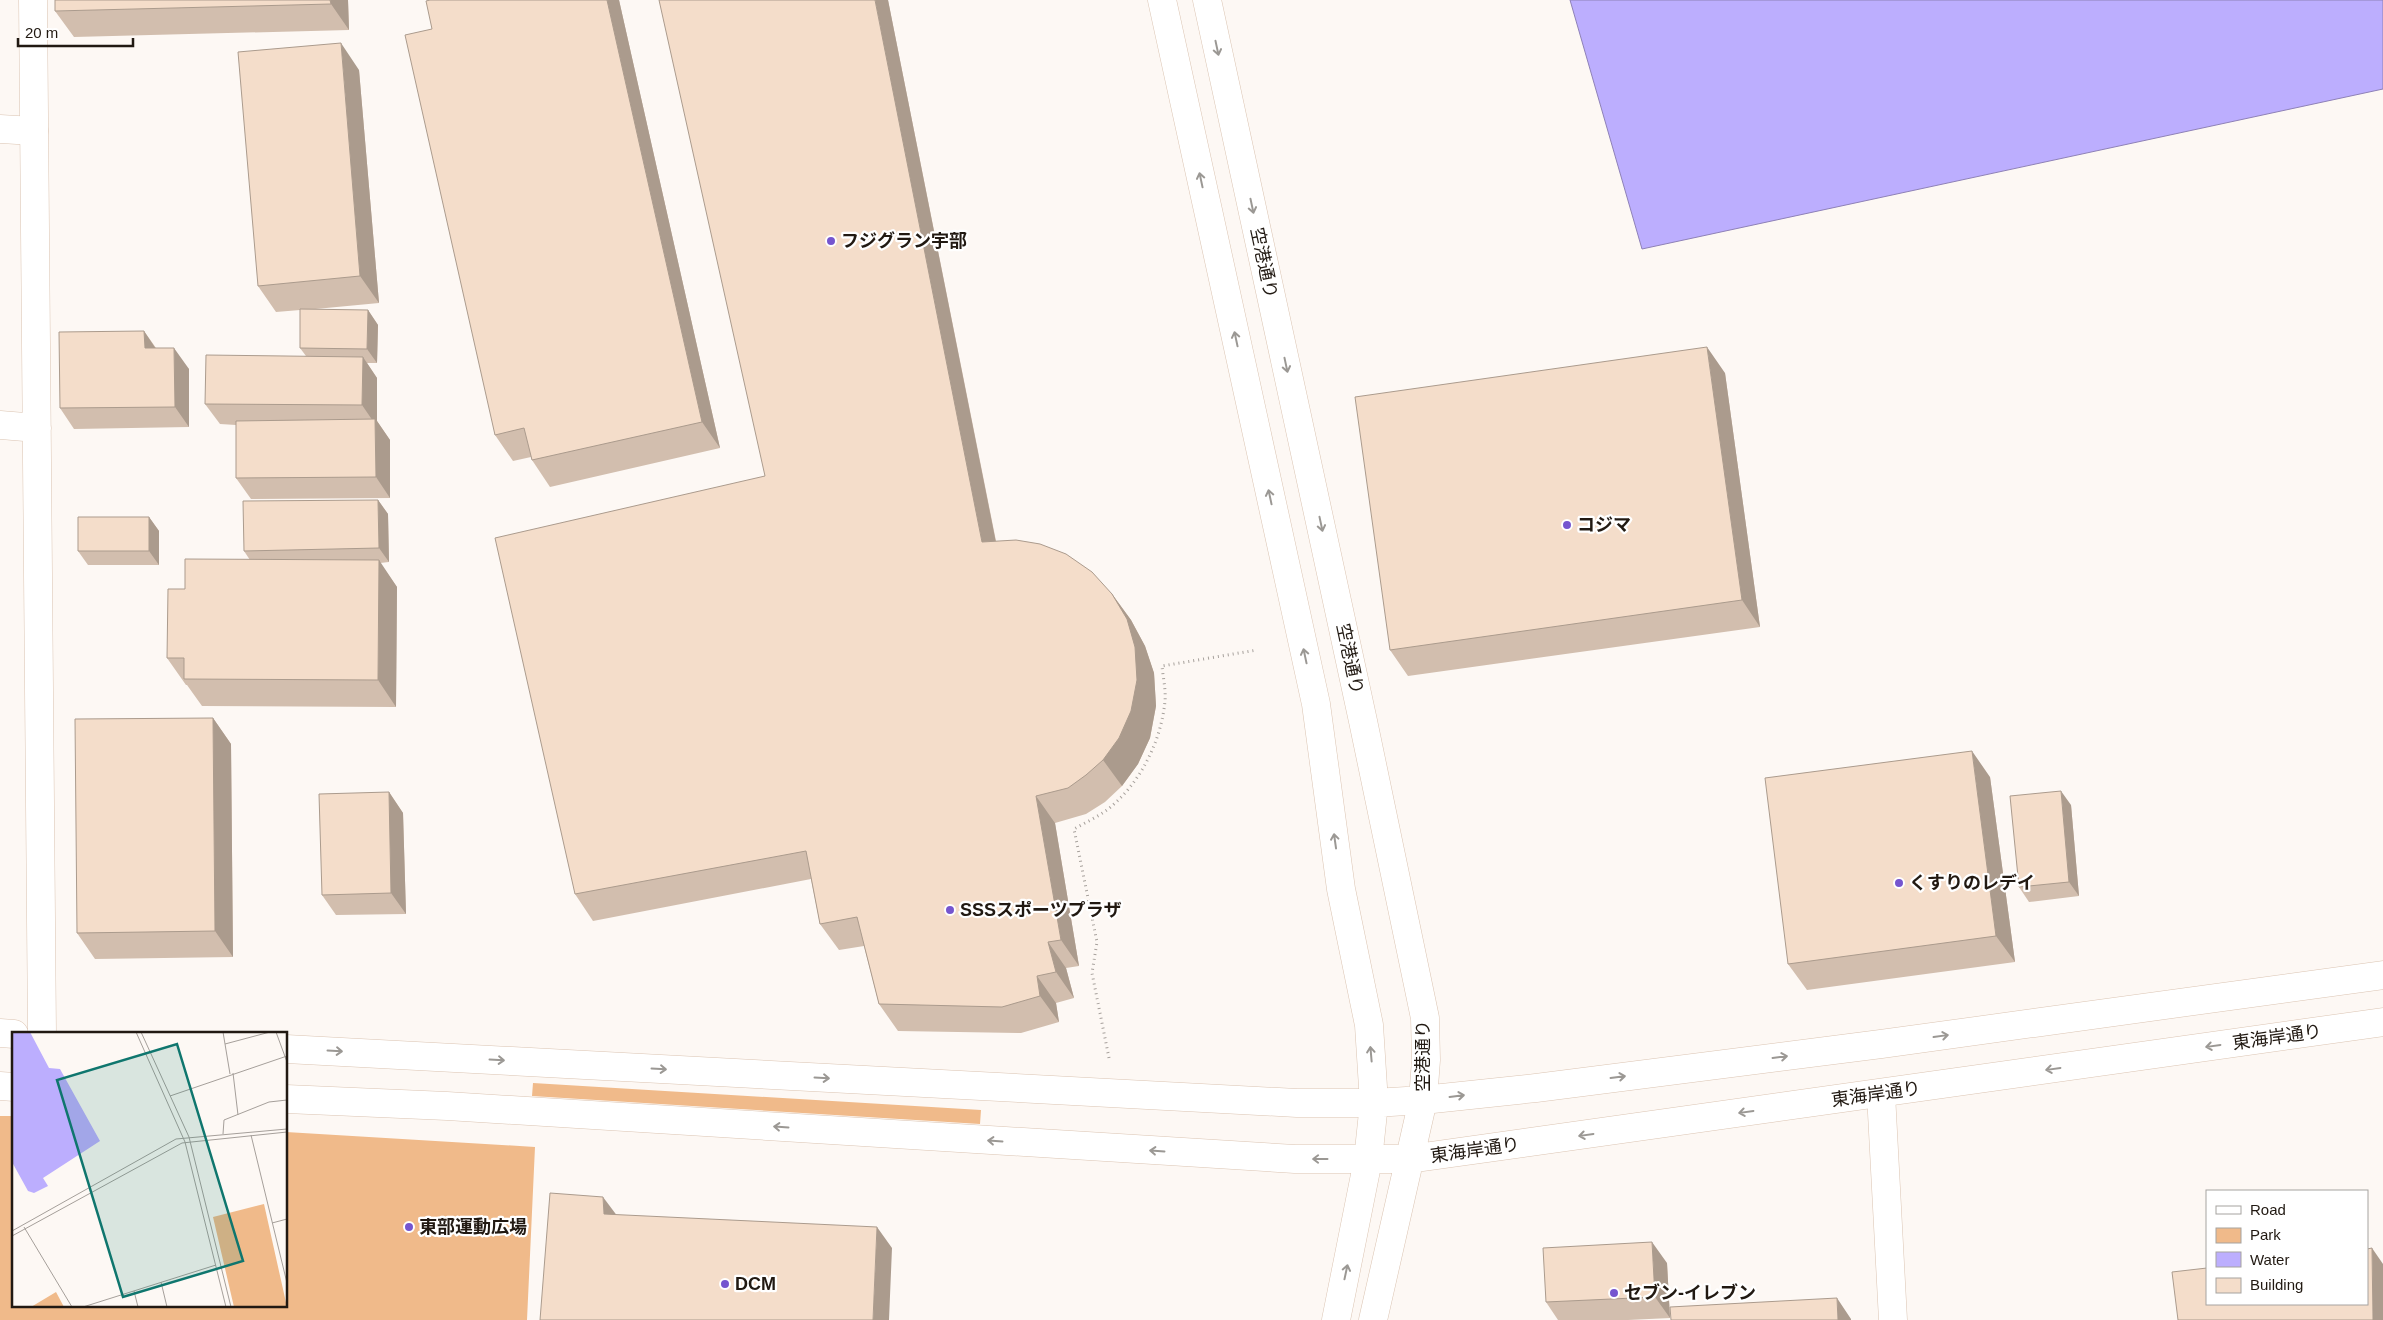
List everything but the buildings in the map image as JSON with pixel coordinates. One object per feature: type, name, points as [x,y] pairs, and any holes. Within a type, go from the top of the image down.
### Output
[{"type":"street","points":[[33,0],[42,1032]]},
{"type":"street","points":[[1162,0],[1316,704],[1341,889],[1369,1025],[1374,1103],[1368,1160],[1336,1320]]},
{"type":"street","name":"空港通り","points":[[1207,0],[1359,702],[1425,1018],[1426,1060],[1423,1100],[1373,1320]]},
{"type":"street","points":[[0,129],[34,131]]},
{"type":"street","points":[[0,426],[37,428]]},
{"type":"street","points":[[288,1049],[1312,1104],[1374,1103],[1423,1100],[1881,1044],[2383,974]]},
{"type":"street","name":"東海岸通り","points":[[288,1099],[447,1106],[1295,1159],[1409,1159],[1882,1094],[2383,1022]]},
{"type":"street","points":[[1882,1094],[1893,1320]]},
{"type":"path","points":[[1110,1061],[1092,973],[1097,942],[1074,829],[1107,810],[1131,786],[1149,759],[1158,734],[1165,700],[1162,666],[1257,650]]},
{"type":"green space","points":[[533,1083],[981,1110],[980,1124],[532,1096]]},
{"type":"green space","name":"東部運動広場","points":[[0,1116],[12,1116],[12,1308],[288,1308],[288,1132],[535,1147],[527,1320],[0,1320]]},
{"type":"water","points":[[1570,0],[2383,0],[2383,89],[1642,249]]},
{"type":"place","name":"フジグラン宇部","points":[[831,241]]},
{"type":"place","name":"コジマ","points":[[1567,525]]},
{"type":"place","name":"くすりのレデイ","points":[[1899,883]]},
{"type":"place","name":"SSSスポーツプラザ","points":[[950,910]]},
{"type":"place","name":"東部運動広場","points":[[409,1227]]},
{"type":"place","name":"DCM","points":[[725,1284]]},
{"type":"place","name":"セブン-イレブン","points":[[1614,1293]]}]
